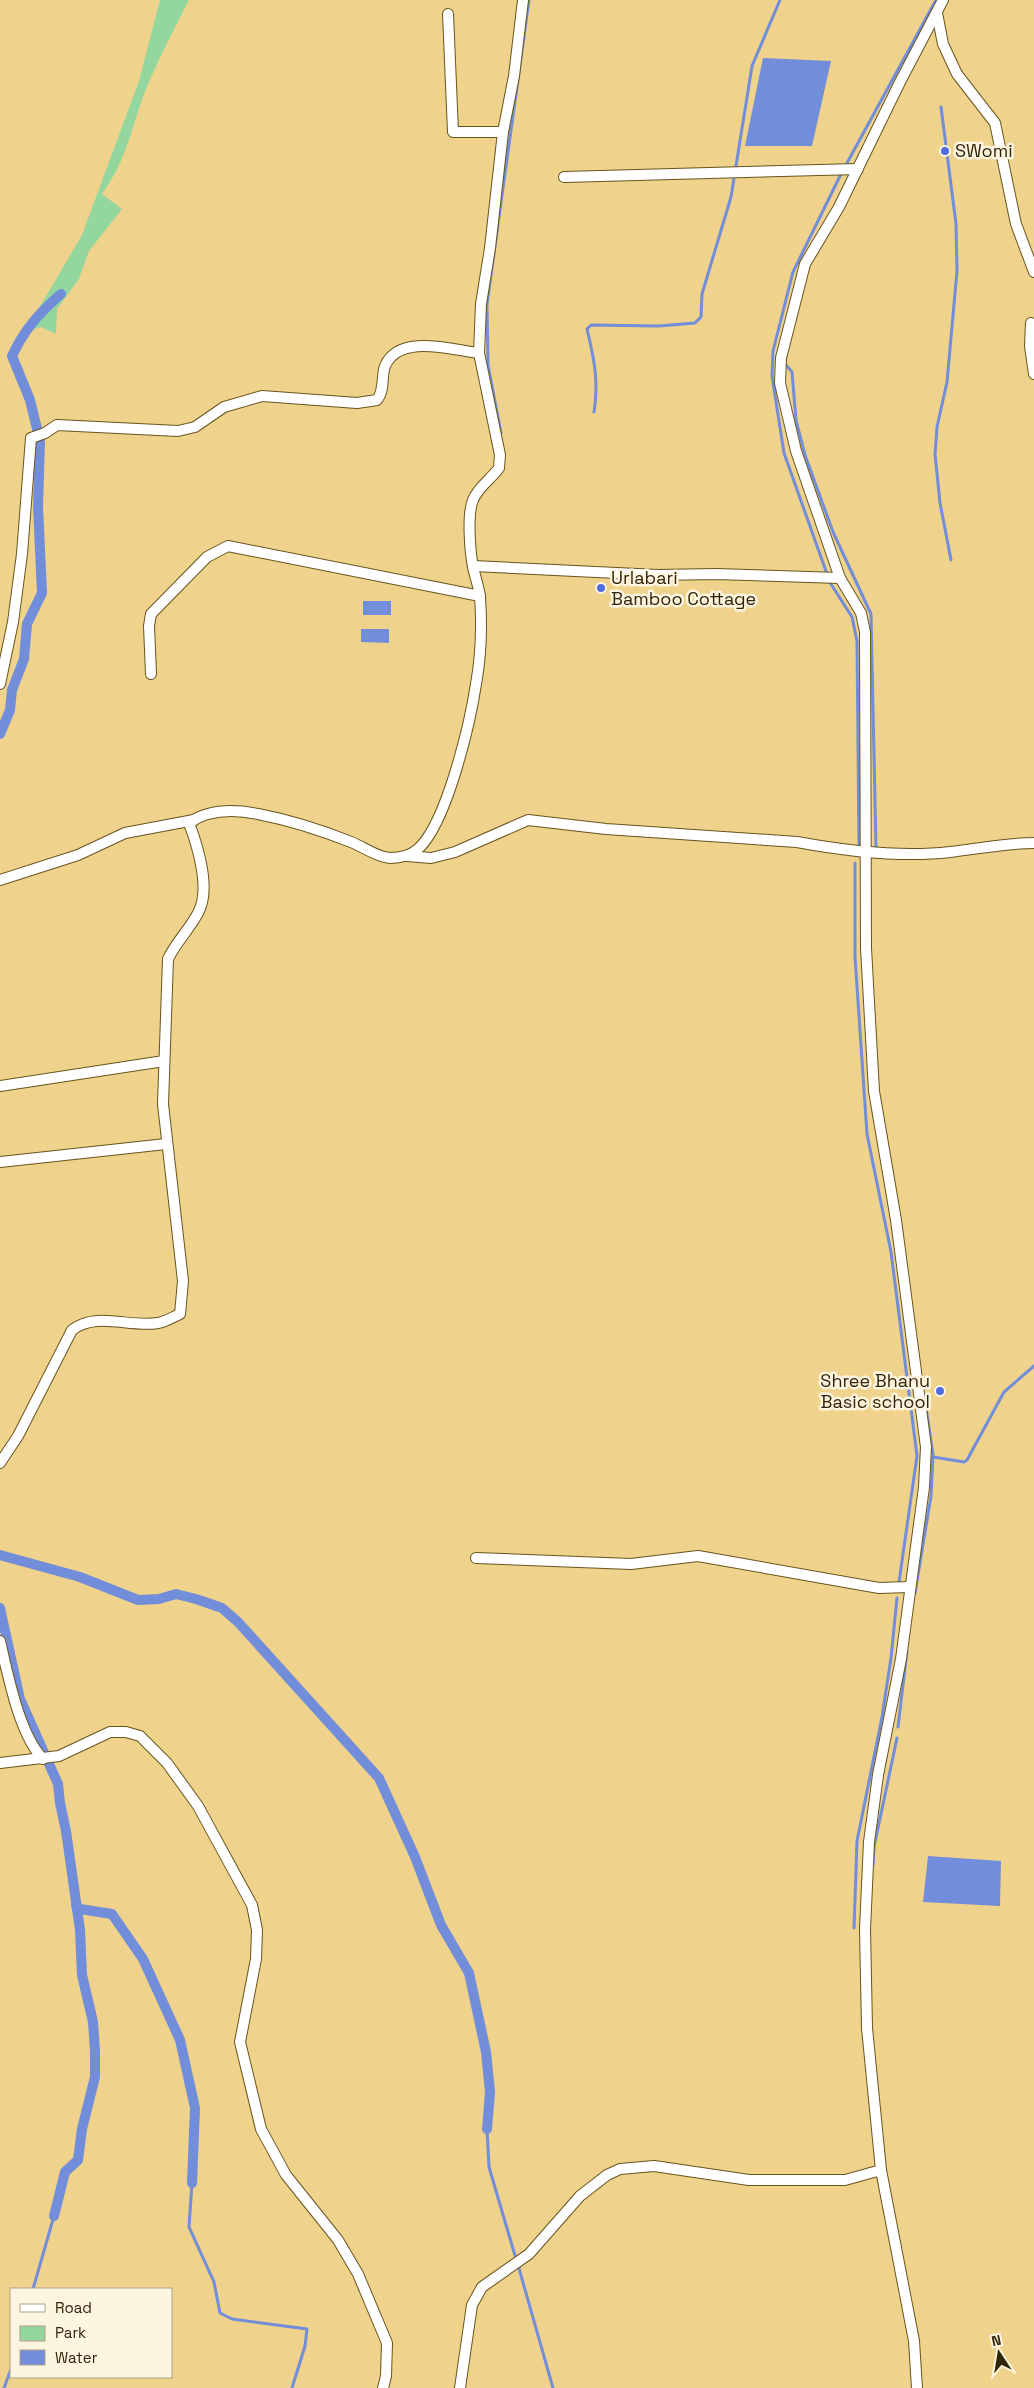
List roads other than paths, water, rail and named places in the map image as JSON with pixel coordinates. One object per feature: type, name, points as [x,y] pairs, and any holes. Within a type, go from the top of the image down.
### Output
[{"type":"street","points":[[408,856],[418,849],[435,826],[469,725],[479,666],[480,596],[473,566],[470,510],[478,491],[499,468],[500,455],[479,352],[481,304],[490,248],[503,132],[514,76],[523,0]]},
{"type":"street","points":[[917,2388],[914,2341],[881,2170],[867,2028],[865,1929],[868,1860],[878,1775],[901,1659],[909,1586],[924,1487],[926,1447],[896,1220],[874,1091],[867,988],[864,850],[867,810],[865,632],[861,613],[840,578],[796,451],[780,383],[783,349],[805,264],[839,208],[900,82],[944,0]]},
{"type":"street","points":[[448,14],[454,132],[503,132]]},
{"type":"street","points":[[937,14],[943,44],[957,74],[995,123],[1016,224],[1034,272]]},
{"type":"street","points":[[564,177],[858,168]]},
{"type":"street","points":[[1031,323],[1030,346],[1034,374]]},
{"type":"street","points":[[0,684],[13,622],[22,554],[29,441],[34,436],[46,433],[57,425],[178,431],[195,427],[224,407],[262,396],[358,403],[378,400],[381,395],[385,367],[399,350],[417,346],[479,352]]},
{"type":"street","points":[[151,674],[151,614],[206,556],[228,546],[480,596]]},
{"type":"street","points":[[473,566],[658,575],[716,574],[840,578]]},
{"type":"street","points":[[0,1463],[18,1436],[72,1330],[82,1322],[100,1320],[158,1323],[180,1314],[183,1281],[179,1236],[166,1144],[163,1104],[168,959],[174,945],[199,912],[204,899],[203,872],[189,823],[202,814],[234,810],[278,818],[352,842],[389,858],[408,856],[430,858],[456,852],[528,820],[600,828],[797,842],[920,854],[950,852],[1006,843],[1034,843]]},
{"type":"street","points":[[0,880],[78,854],[125,833],[194,820]]},
{"type":"street","points":[[0,1086],[164,1061]]},
{"type":"street","points":[[0,1162],[166,1144]]},
{"type":"street","points":[[476,1558],[631,1564],[698,1556],[879,1588],[909,1586]]},
{"type":"street","points":[[0,1640],[18,1710],[35,1751],[43,1759]]},
{"type":"street","points":[[0,1763],[58,1756],[110,1732],[126,1732],[140,1736],[167,1763],[198,1806],[252,1905],[257,1930],[256,1959],[240,2042],[261,2129],[286,2175],[338,2240],[358,2274],[387,2343],[386,2376],[383,2388]]},
{"type":"street","points":[[27,1761],[35,1751]]},
{"type":"street","points":[[460,2388],[472,2305],[482,2287],[529,2254],[580,2196],[606,2175],[620,2169],[654,2166],[749,2180],[845,2180],[881,2170]]},
{"type":"water","points":[[763,58],[831,61],[812,146],[745,146]]},
{"type":"water","points":[[363,601],[391,601],[391,615],[363,615]]},
{"type":"water","points":[[361,629],[389,629],[389,643],[361,642]]},
{"type":"water","points":[[928,1856],[1001,1861],[1000,1906],[923,1902]]},
{"type":"waterway","points":[[501,433],[488,365],[487,304],[529,0]]},
{"type":"waterway","points":[[594,412],[595,370],[587,329],[591,325],[659,326],[695,323],[701,317],[702,294],[731,197],[752,66],[780,0]]},
{"type":"waterway","points":[[847,163],[936,0]]},
{"type":"waterway","points":[[941,107],[956,224],[957,271],[947,382],[937,427],[935,454],[940,503],[951,560]]},
{"type":"waterway","points":[[827,574],[784,453],[772,376],[773,351],[793,272],[841,174]]},
{"type":"waterway","points":[[0,734],[10,710],[12,690],[24,659],[27,624],[42,593],[38,506],[40,441],[30,400],[12,356],[33,322],[61,294]]},
{"type":"waterway","points":[[786,365],[792,372],[796,420],[805,455],[833,532],[871,614],[876,848]]},
{"type":"waterway","points":[[829,581],[852,617],[857,641],[859,846]]},
{"type":"waterway","points":[[855,863],[855,957],[867,1134],[891,1252],[917,1456],[899,1582]]},
{"type":"waterway","points":[[933,1457],[964,1462],[967,1460],[1004,1392],[1034,1366]]},
{"type":"waterway","points":[[915,1593],[931,1496],[933,1455],[924,1394]]},
{"type":"waterway","points":[[0,1555],[80,1577],[138,1600],[159,1599],[176,1594],[222,1608],[238,1622],[379,1778],[415,1857],[441,1925],[469,1973],[486,2052],[490,2092],[487,2129]]},
{"type":"waterway","points":[[854,1928],[857,1841],[882,1717],[891,1658],[897,1598]]},
{"type":"waterway","points":[[0,1608],[20,1699],[58,1784],[80,1930],[82,1975],[93,2022],[95,2077],[82,2129],[78,2160],[65,2172],[54,2216]]},
{"type":"waterway","points":[[898,1727],[907,1651]]},
{"type":"waterway","points":[[873,1865],[874,1847],[897,1738]]},
{"type":"waterway","points":[[76,1905],[80,1909],[112,1914],[143,1959],[180,2040],[195,2108],[192,2183]]},
{"type":"waterway","points":[[487,2129],[489,2167],[516,2259]]},
{"type":"waterway","points":[[192,2183],[189,2227],[214,2282],[220,2313],[232,2319],[307,2329],[305,2346],[292,2388]]},
{"type":"waterway","points":[[33,2288],[54,2216]]},
{"type":"waterway","points":[[518,2265],[553,2388]]},
{"type":"waterway","points":[[4,2388],[10,2372]]},
{"type":"place","name":"SWomi","points":[[945,151]]},
{"type":"place","name":"Urlabari Bamboo Cottage","points":[[601,588]]},
{"type":"place","name":"Shree Bhanu Basic school","points":[[940,1391]]}]
